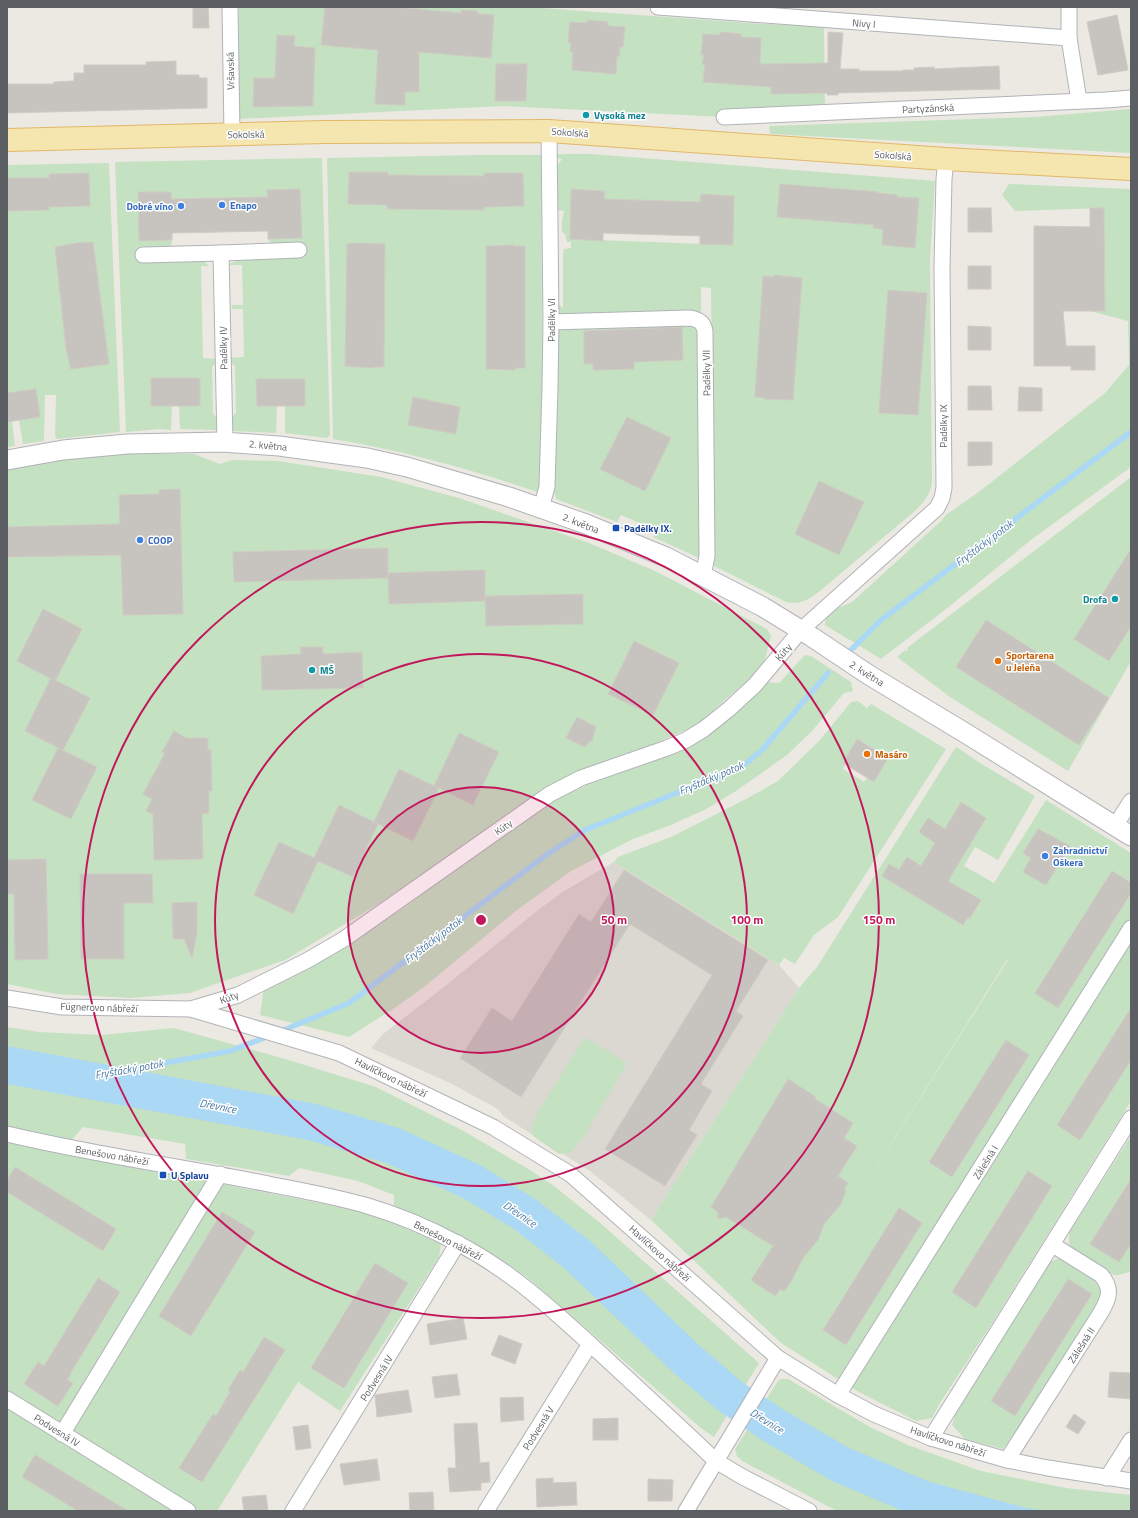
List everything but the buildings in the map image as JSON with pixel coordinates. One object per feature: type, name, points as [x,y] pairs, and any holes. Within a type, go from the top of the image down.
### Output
[{"type":"main road","name":"Sokolská","points":[[7,140],[454,130],[549,131],[946,159],[1131,169]]},
{"type":"street","name":"Vršavská","points":[[230,7],[232,135]]},
{"type":"street","name":"Nivy I","points":[[658,7],[1069,38]]},
{"type":"street","points":[[1069,7],[1069,38],[1079,101]]},
{"type":"street","name":"Partyzánská","points":[[724,117],[1131,98]]},
{"type":"street","name":"Padělky VI","points":[[541,508],[547,487],[551,322],[549,131]]},
{"type":"street","name":"Padělky IX","points":[[801,630],[937,508],[942,498],[944,488],[942,267],[944,179],[946,159]]},
{"type":"street","points":[[143,254],[298,250]]},
{"type":"street","name":"Padělky IV","points":[[221,253],[225,442]]},
{"type":"street","name":"Padělky VII","points":[[551,322],[689,318],[698,320],[702,323],[706,332],[707,556],[705,566],[700,575]]},
{"type":"street","name":"2. května","points":[[7,460],[63,450],[105,446],[225,442],[302,449],[381,461],[435,474],[509,496],[586,524],[658,554],[763,607],[869,675],[1123,831]]},
{"type":"street","name":"Kúty","points":[[191,1009],[238,994],[308,960],[344,939],[550,794],[581,778],[686,740],[704,729],[755,685],[801,630]]},
{"type":"street","points":[[1123,831],[1131,801]]},
{"type":"street","name":"Zálešná I","points":[[838,1395],[1131,928]]},
{"type":"street","name":"Fügnerovo nábřeží","points":[[7,998],[62,1007],[191,1009]]},
{"type":"street","name":"Havlíčkovo nábřeží","points":[[191,1009],[339,1053],[493,1127],[547,1159],[570,1174],[774,1364],[874,1414],[931,1438],[1007,1460],[1131,1481]]},
{"type":"street","points":[[931,1438],[1131,1118]]},
{"type":"street","name":"Benešovo nábřeží","points":[[7,1134],[80,1150],[220,1174],[319,1194],[369,1206],[416,1223],[458,1243],[520,1283],[590,1344],[716,1461],[741,1476],[809,1511]]},
{"type":"street","points":[[62,1434],[220,1174]]},
{"type":"street","name":"Podvesná IV","points":[[293,1511],[458,1243]]},
{"type":"street","name":"Zálešná II","points":[[1007,1460],[1108,1299],[1108,1287],[1106,1281],[1101,1275],[1053,1245]]},
{"type":"street","name":"Podvesná V","points":[[486,1511],[590,1344]]},
{"type":"street","points":[[686,1511],[774,1364]]},
{"type":"street","name":"Podvesná IV","points":[[7,1399],[188,1511]]},
{"type":"street","points":[[1107,1478],[1131,1440]]},
{"type":"shaded area","points":[[614,862],[779,965],[799,988],[651,1220],[590,1171],[503,1116],[498,1109],[450,1083],[371,1048],[383,1034],[444,987],[538,910],[564,891]]},
{"type":"green space","points":[[239,7],[528,7],[763,24],[824,26],[825,114],[724,117],[504,106],[238,119]]},
{"type":"green space","points":[[1131,109],[1131,153],[770,134],[769,126],[1035,117]]},
{"type":"green space","points":[[554,154],[591,154],[935,181],[930,261],[931,488],[926,498],[916,510],[820,591],[808,599],[796,603],[786,602],[714,566],[711,288],[701,287],[702,549],[700,555],[697,557],[653,537],[656,530],[621,515],[617,522],[556,499],[554,492],[555,299],[563,309],[563,253],[564,249],[571,248],[571,242],[567,242],[565,234],[562,232],[562,219],[564,211],[558,210],[557,166],[562,159],[554,158]],"holes":[[[571,189],[605,191],[604,199],[700,202],[701,194],[734,196],[733,245],[570,239]]]},
{"type":"green space","points":[[541,155],[543,494],[491,477],[413,455],[333,439],[327,158]]},
{"type":"green space","points":[[322,158],[330,435],[327,438],[285,433],[285,406],[305,406],[305,379],[256,379],[257,406],[277,406],[276,433],[232,431],[230,419],[236,413],[235,366],[229,361],[229,358],[244,357],[243,309],[232,309],[232,305],[243,305],[242,265],[227,265],[272,245],[268,239],[302,238],[300,189],[268,190],[268,197],[171,199],[171,192],[138,192],[139,241],[172,240],[170,247],[203,260],[209,266],[201,266],[203,358],[217,359],[217,362],[212,367],[213,414],[219,419],[217,430],[180,429],[179,406],[200,406],[200,378],[151,378],[151,405],[172,406],[171,430],[159,429],[126,432],[115,162]]},
{"type":"green space","points":[[109,163],[120,432],[57,439],[55,436],[56,395],[45,395],[44,441],[23,444],[19,420],[40,417],[36,389],[7,393],[7,165]]},
{"type":"green space","points":[[1009,184],[1131,189],[1131,467],[1032,539],[946,609],[881,659],[825,625],[831,612],[852,602],[946,515],[980,491],[1105,393],[1129,365],[1128,321],[1090,311],[1105,311],[1104,208],[1015,211],[1002,195]]},
{"type":"green space","points":[[12,421],[15,446],[7,447],[7,422]]},
{"type":"green space","points":[[76,454],[194,454],[220,464],[232,460],[278,461],[381,477],[459,498],[589,543],[655,571],[767,629],[771,636],[763,667],[695,726],[538,794],[380,903],[285,960],[190,993],[130,998],[56,994],[7,984],[7,467]]},
{"type":"green space","points":[[1131,477],[1131,661],[1068,771],[950,697],[897,657]]},
{"type":"green space","points":[[805,655],[811,656],[851,682],[853,691],[844,693],[812,731],[787,755],[736,791],[706,809],[671,825],[633,839],[571,871],[517,910],[424,987],[349,1037],[260,1015],[264,987],[324,960],[408,905],[538,807],[585,786],[648,763],[702,739],[748,702],[767,682],[779,683]]},
{"type":"green space","points":[[858,701],[867,708],[871,704],[946,749],[838,917],[814,935],[795,964],[784,958],[779,965],[614,862],[618,857],[671,837],[778,781],[820,740],[851,702]],"holes":[[[857,739],[888,757],[889,756],[874,782],[867,778],[864,782],[843,769]]]},
{"type":"green space","points":[[956,747],[1035,796],[998,860],[975,847],[964,866],[994,883],[1046,800],[1131,853],[1131,1101],[932,1418],[916,1421],[857,1391],[781,1343],[651,1220],[799,988],[817,967]],"holes":[[[1007,960],[1008,960],[832,1237]]]},
{"type":"green space","points":[[7,1027],[39,1032],[102,1035],[174,1028],[282,1058],[376,1087],[462,1130],[554,1186],[599,1222],[759,1363],[714,1437],[702,1429],[527,1277],[473,1242],[433,1222],[394,1206],[394,1195],[358,1181],[299,1168],[289,1176],[186,1159],[185,1144],[83,1127],[72,1140],[7,1126]]},
{"type":"green space","points":[[585,1037],[627,1063],[582,1140],[581,1139],[572,1152],[559,1154],[533,1136],[531,1128],[537,1113]]},
{"type":"green space","points":[[1131,1136],[1131,1271],[1115,1275],[1092,1264],[1071,1249],[1069,1243],[1069,1233]]},
{"type":"green space","points":[[7,1142],[370,1213],[441,1244],[439,1257],[340,1411],[298,1382],[217,1511],[7,1511]]},
{"type":"green space","points":[[1059,1258],[1102,1286],[1103,1296],[1020,1427],[1003,1449],[965,1439],[952,1425],[957,1409],[1050,1262]]},
{"type":"green space","points":[[781,1379],[788,1379],[870,1427],[908,1445],[981,1471],[1066,1488],[1131,1495],[1131,1511],[837,1511],[742,1461],[737,1456],[735,1449],[778,1381]]},
{"type":"water","name":"Dřevnice","points":[[7,1046],[316,1104],[399,1128],[480,1165],[535,1199],[589,1240],[701,1347],[742,1382],[784,1410],[849,1448],[930,1482],[1026,1508],[1050,1511],[903,1511],[832,1481],[765,1442],[719,1411],[676,1375],[564,1268],[514,1229],[463,1198],[386,1163],[308,1140],[7,1084]]},
{"type":"waterway","name":"Fryštácký potok","points":[[845,656],[881,620],[1131,432]]},
{"type":"waterway","name":"Fryštácký potok","points":[[279,1032],[349,1003],[549,853],[585,830],[744,765],[762,750],[828,673]]},
{"type":"waterway","name":"Fryštácký potok","points":[[126,1070],[230,1051],[269,1036]]},
{"type":"place","name":"Vysoká mez","points":[[586,115]]},
{"type":"place","name":"Enapo","points":[[222,205]]},
{"type":"place","name":"Dobré víno","points":[[181,206]]},
{"type":"place","name":"Padělky IX.","points":[[616,528]]},
{"type":"place","name":"COOP","points":[[140,540]]},
{"type":"place","name":"Drofa","points":[[1115,599]]},
{"type":"place","name":"Sportarena u Jeleňa","points":[[998,661]]},
{"type":"place","name":"MŠ","points":[[312,670]]},
{"type":"place","name":"Masáro","points":[[867,754]]},
{"type":"place","name":"Zahradnictví Oškera","points":[[1045,856]]},
{"type":"place","name":"U Splavu","points":[[163,1175]]}]
